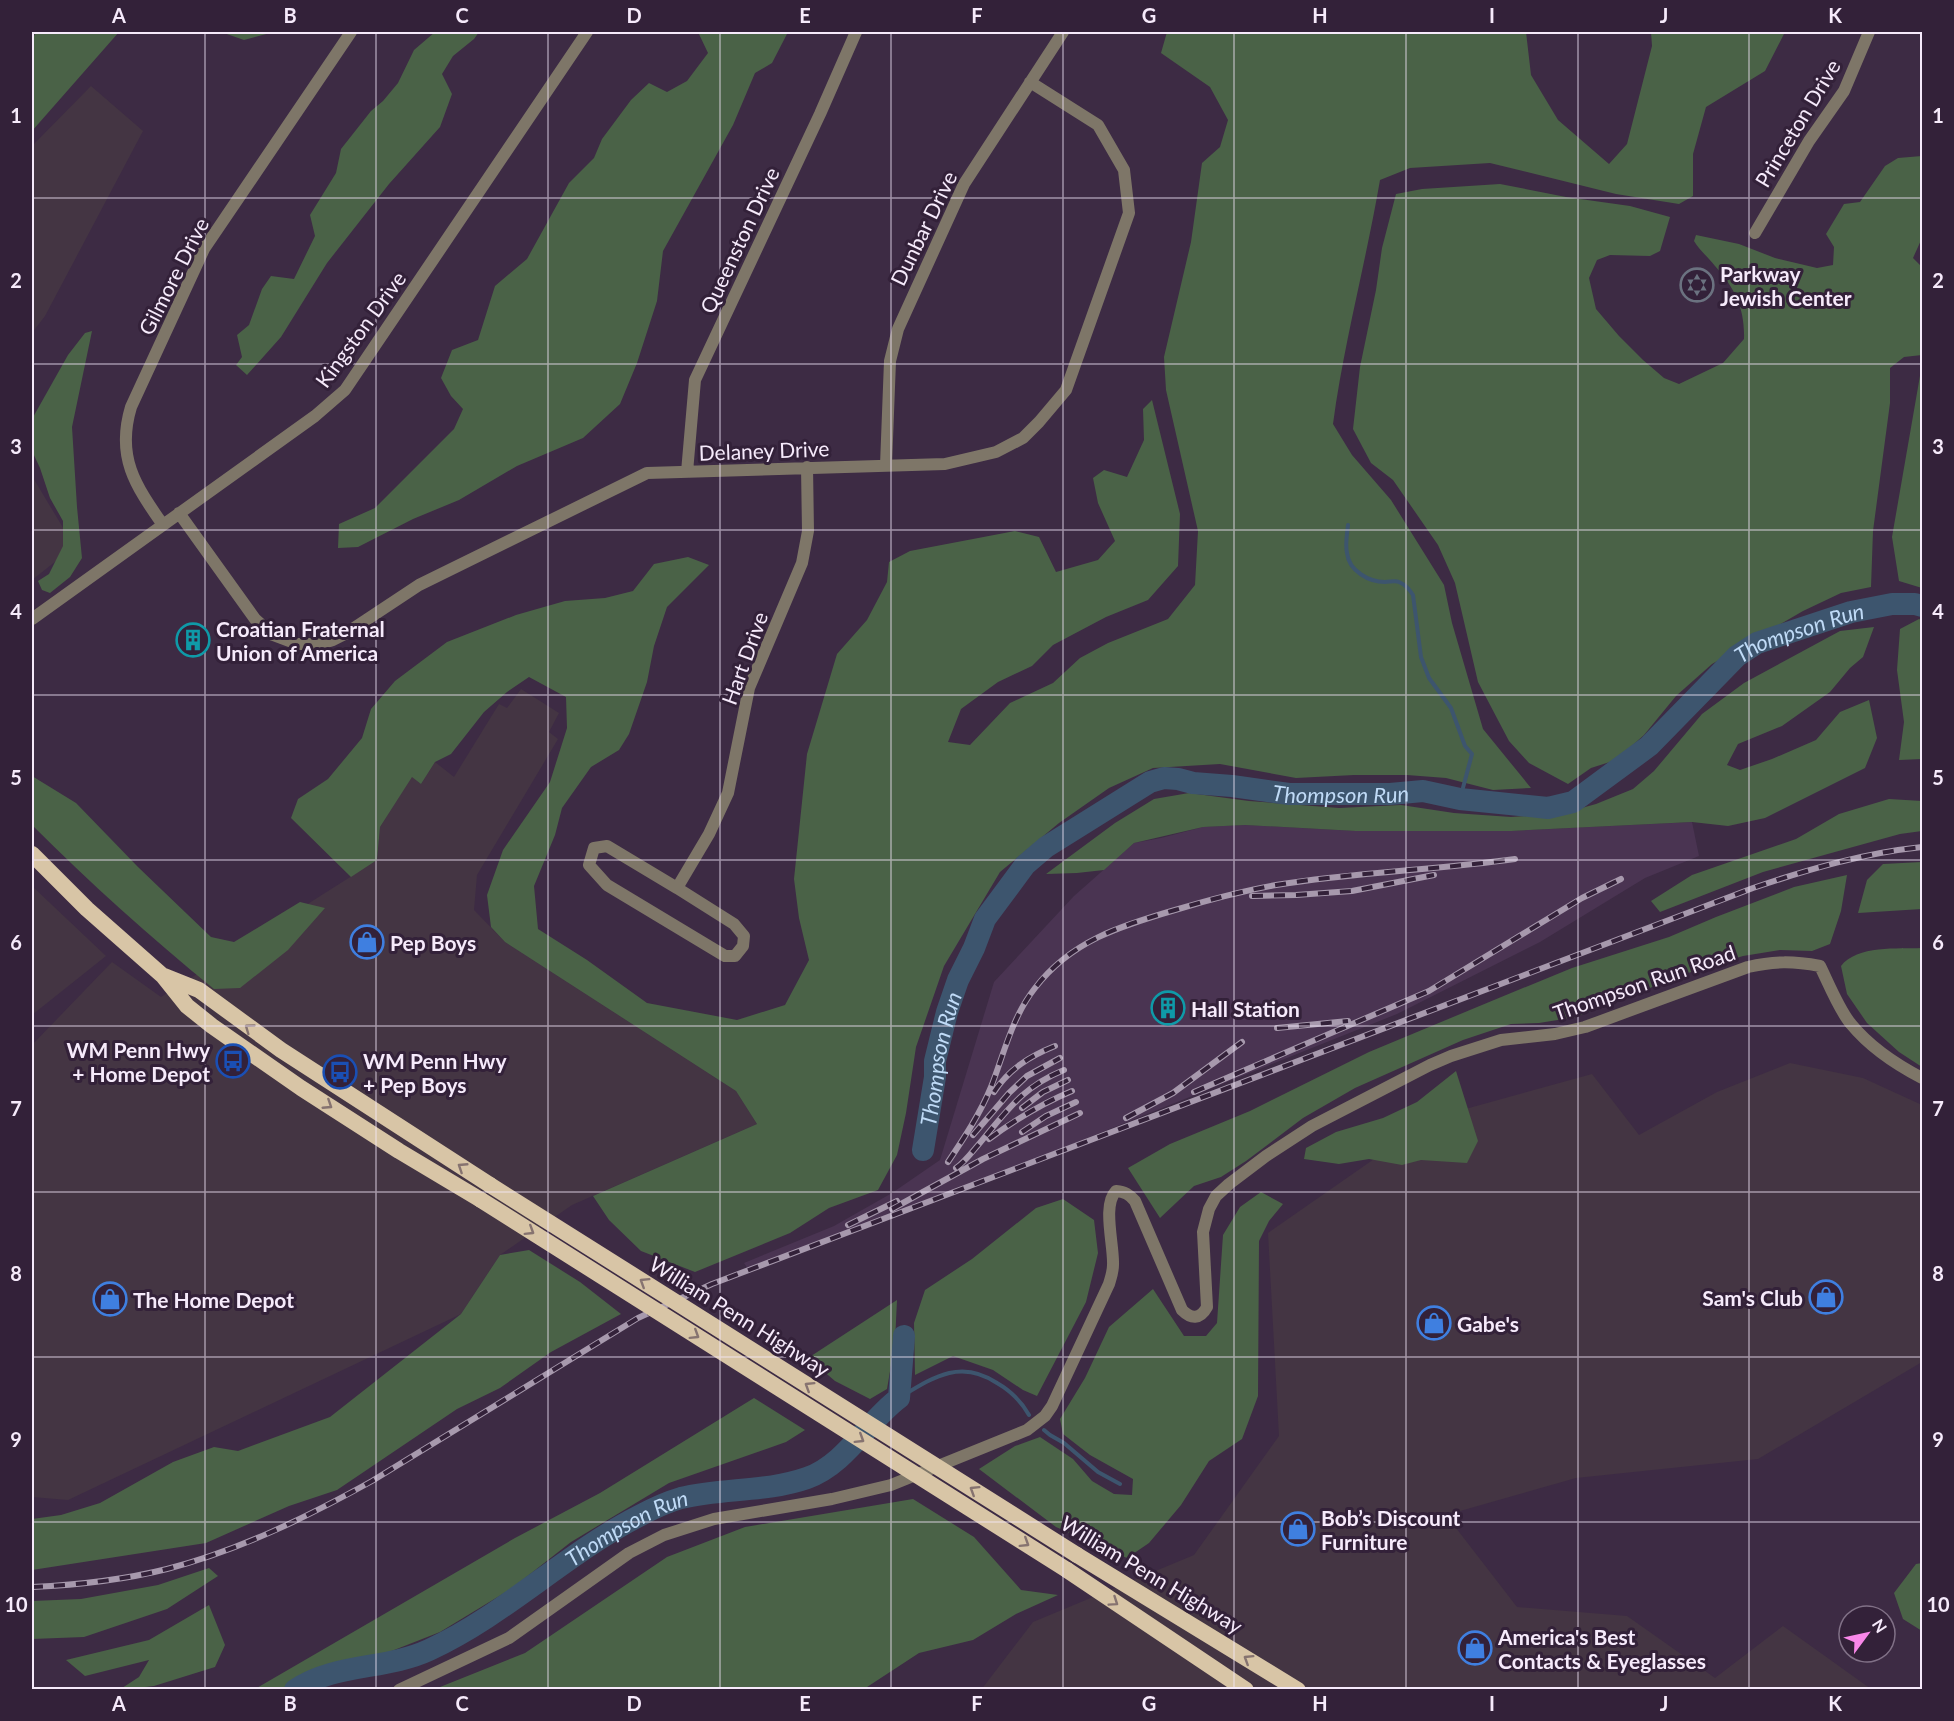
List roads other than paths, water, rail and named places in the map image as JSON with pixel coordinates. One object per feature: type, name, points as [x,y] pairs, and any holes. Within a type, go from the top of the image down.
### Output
[{"type":"highway","name":"William Penn Highway","points":[[32,854],[87,909],[163,975],[186,1006],[238,1045],[399,1151],[481,1200],[1067,1570],[1246,1689]]},
{"type":"highway","name":"William Penn Highway","points":[[163,975],[199,990],[281,1050],[490,1185],[1077,1555],[1298,1689]]},
{"type":"street","name":"Gilmore Drive","points":[[163,525],[140,491],[128,461],[124,434],[131,407],[204,249],[351,32]]},
{"type":"street","name":"Kingston Drive","points":[[32,619],[315,416],[345,390],[587,32]]},
{"type":"street","name":"Queenston Drive","points":[[687,472],[695,380],[856,32]]},
{"type":"street","name":"Dunbar Drive","points":[[886,465],[890,361],[898,328],[964,184],[1063,32]]},
{"type":"street","name":"Princeton Drive","points":[[1755,233],[1809,141],[1844,91],[1869,32]]},
{"type":"street","name":"Delaney Drive","points":[[179,513],[255,619],[273,635],[285,640],[297,644],[320,644],[345,634],[419,585],[647,473],[945,464],[996,452],[1023,438],[1066,390],[1129,213],[1124,170],[1098,125],[1030,82]]},
{"type":"street","name":"Hart Drive","points":[[677,888],[709,834],[728,793],[749,688],[802,563],[808,531],[807,467]]},
{"type":"street","points":[[607,846],[677,888],[734,924],[744,936],[743,945],[735,956],[725,956],[607,885],[589,865],[594,848],[607,846]]},
{"type":"street","name":"Thompson Run Road","points":[[399,1689],[509,1638],[629,1552],[664,1535],[714,1519],[832,1499],[891,1485],[1037,1424],[1052,1406],[1060,1391],[1109,1284],[1113,1262],[1109,1209],[1112,1195],[1116,1191],[1124,1191],[1131,1195],[1135,1202],[1182,1310],[1193,1318],[1199,1316],[1207,1307],[1203,1232],[1209,1209],[1216,1196],[1266,1156],[1312,1126],[1430,1065],[1501,1040],[1569,1031],[1748,967],[1772,962],[1793,962],[1820,966],[1850,1023],[1870,1043],[1923,1078]]},
{"type":"waterway","points":[[1348,525],[1347,553],[1356,570],[1366,578],[1404,584],[1413,595],[1421,657],[1429,678],[1451,708],[1465,746],[1472,754],[1460,799]]},
{"type":"waterway","name":"Thompson Run","points":[[923,1150],[935,1077],[935,1061],[947,1012],[958,980],[985,919],[1025,865],[1046,847],[1150,782],[1164,778],[1178,779],[1193,783],[1289,794],[1390,794],[1423,791],[1460,799],[1548,808],[1573,802],[1649,746],[1737,656],[1757,643],[1851,612],[1892,604],[1922,606]]},
{"type":"waterway","name":"Thompson Run","points":[[295,1690],[326,1675],[412,1656],[457,1636],[612,1531],[665,1504],[697,1495],[776,1486],[821,1472],[845,1453],[899,1398],[904,1336]]},
{"type":"waterway","points":[[899,1398],[935,1378],[958,1371],[971,1372],[984,1376],[1007,1389],[1029,1415]]},
{"type":"waterway","points":[[1044,1430],[1064,1443],[1098,1472],[1120,1484]]},
{"type":"railway","points":[[32,1587],[100,1581],[150,1573],[194,1561],[247,1542],[298,1520],[372,1481],[638,1318],[712,1284],[1753,888],[1837,863],[1879,853],[1922,847]]},
{"type":"railway","points":[[948,1162],[987,1097],[1014,1023],[1027,999],[1064,958],[1098,937],[1155,916],[1263,887],[1336,877],[1515,859]]},
{"type":"railway","points":[[1252,896],[1352,891],[1434,875]]},
{"type":"railway","points":[[1194,1092],[1429,991],[1582,898],[1621,879]]},
{"type":"railway","points":[[1277,1028],[1348,1021]]},
{"type":"railway","points":[[1126,1118],[1173,1093],[1242,1042]]},
{"type":"railway","points":[[994,1092],[1021,1064],[1055,1046]]},
{"type":"railway","points":[[973,1135],[1009,1093],[1027,1076],[1060,1058]]},
{"type":"railway","points":[[956,1168],[1016,1101],[1037,1084],[1064,1070]]},
{"type":"railway","points":[[1022,1108],[1043,1092],[1068,1080]]},
{"type":"railway","points":[[989,1139],[1029,1112],[1072,1091]]},
{"type":"railway","points":[[1022,1132],[1046,1116],[1076,1102]]},
{"type":"railway","points":[[892,1209],[983,1159],[1080,1113]]},
{"type":"railway","points":[[848,1225],[897,1201]]},
{"type":"place","name":"Parkway Jewish Center","points":[[1697,285]]},
{"type":"place","name":"Croatian Fraternal Union of America","points":[[193,640]]},
{"type":"place","name":"Pep Boys","points":[[367,942]]},
{"type":"place","name":"Hall Station","points":[[1168,1008]]},
{"type":"place","name":"WM Penn Hwy + Home Depot","points":[[233,1061]]},
{"type":"place","name":"WM Penn Hwy + Pep Boys","points":[[340,1072]]},
{"type":"place","name":"Sam's Club","points":[[1826,1297]]},
{"type":"place","name":"The Home Depot","points":[[110,1299]]},
{"type":"place","name":"Gabe's","points":[[1434,1323]]},
{"type":"place","name":"Bob’s Discount Furniture","points":[[1298,1529]]},
{"type":"place","name":"America's Best Contacts & Eyeglasses","points":[[1475,1648]]}]
